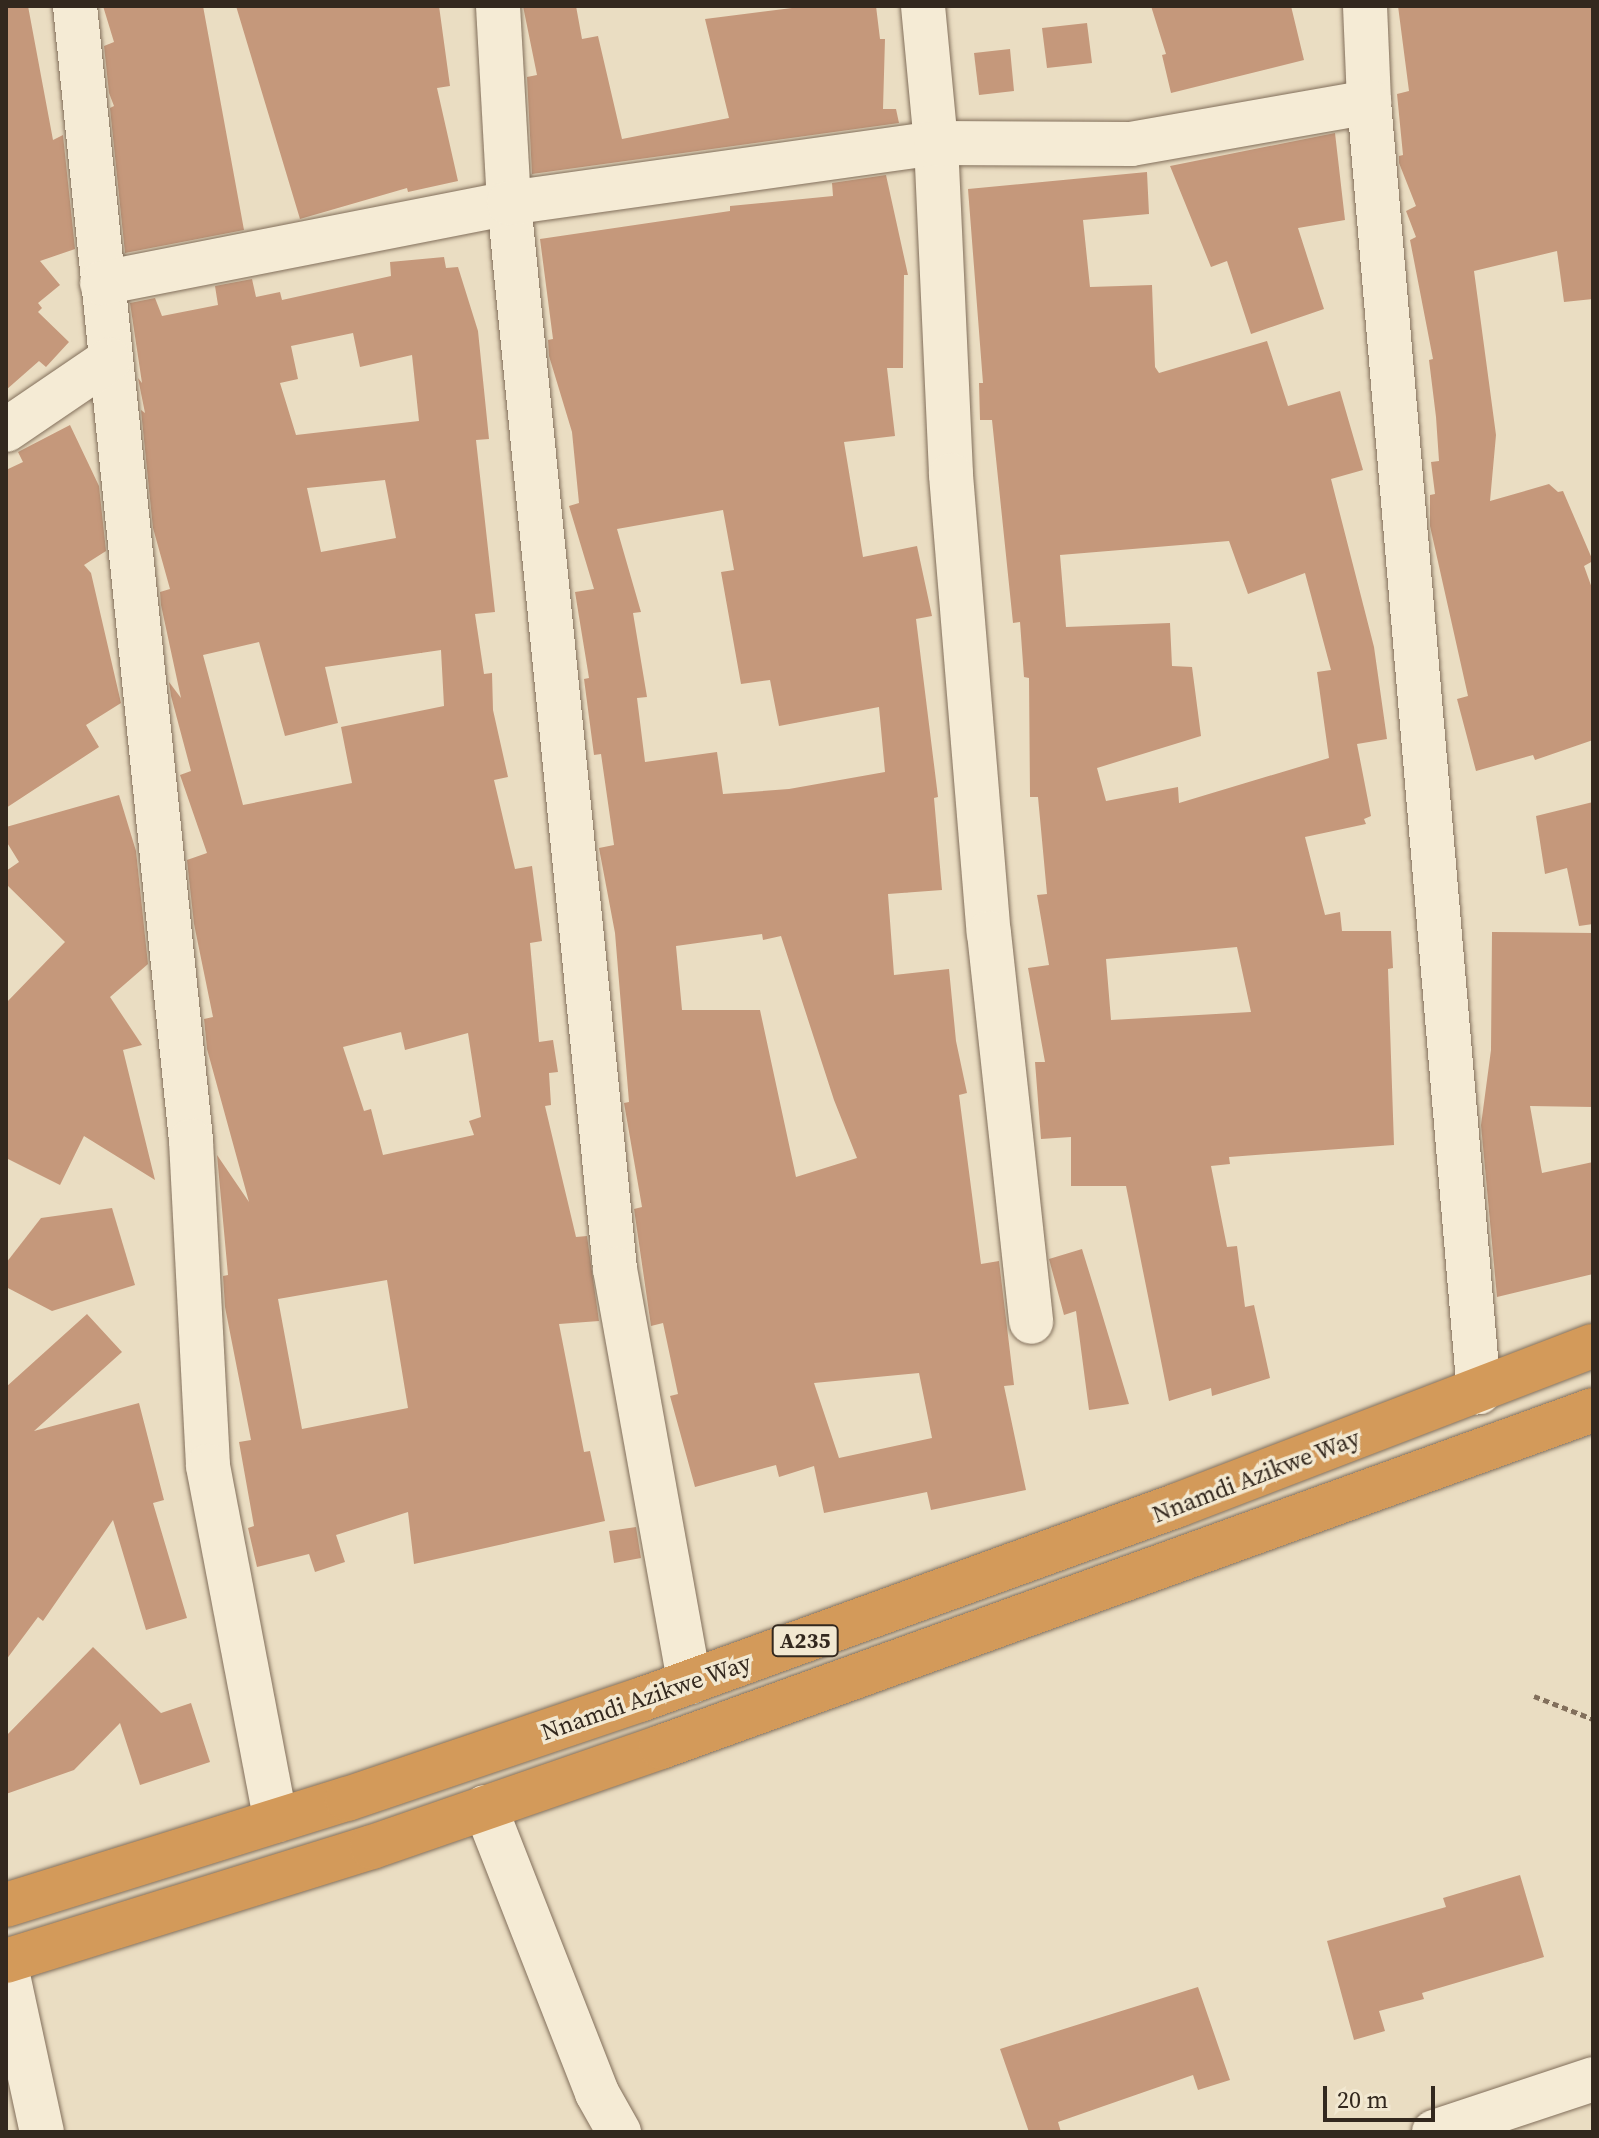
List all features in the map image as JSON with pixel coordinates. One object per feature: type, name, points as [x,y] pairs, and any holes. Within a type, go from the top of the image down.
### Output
[{"type":"highway","name":"Nnamdi Azikwe Way","points":[[6,1905],[276,1821],[689,1682],[1479,1392],[1593,1346]]},
{"type":"highway","name":"A235","points":[[6,1964],[372,1847],[908,1660],[1593,1410]]},
{"type":"street","points":[[75,6],[191,1141],[208,1466],[276,1821]]},
{"type":"street","points":[[498,6],[509,203],[615,1269],[689,1682]]},
{"type":"street","points":[[923,6],[936,143],[952,491],[989,933],[1031,1322]]},
{"type":"street","points":[[1365,6],[1369,102],[1479,1392]]},
{"type":"street","points":[[102,283],[509,203],[936,143],[1131,144],[1369,102]]},
{"type":"street","points":[[6,430],[109,360]]},
{"type":"street","points":[[485,1807],[597,2093],[619,2132]]},
{"type":"street","points":[[6,1964],[42,2132]]},
{"type":"street","points":[[1434,2132],[1593,2079]]},
{"type":"path","points":[[1534,1696],[1593,1719]]},
{"type":"building","points":[[6,6],[28,6],[53,140],[63,135],[75,249],[40,261],[60,285],[38,303],[42,308],[38,312],[69,342],[46,367],[39,361],[6,390]]},
{"type":"building","points":[[103,6],[203,6],[244,230],[125,253],[110,108],[114,106],[109,93],[104,46],[114,42]]},
{"type":"building","points":[[236,6],[439,6],[450,86],[437,88],[458,181],[408,192],[407,188],[300,219]]},
{"type":"building","points":[[523,6],[576,6],[582,39],[598,36],[622,139],[729,118],[705,19],[808,6],[876,6],[880,39],[885,39],[883,109],[896,109],[899,123],[532,174],[527,77],[537,75]]},
{"type":"building","points":[[1151,6],[1291,6],[1304,60],[1171,93],[1162,55],[1166,54]]},
{"type":"building","points":[[1398,6],[1593,6],[1593,299],[1564,302],[1557,251],[1474,271],[1496,435],[1490,501],[1549,484],[1558,492],[1563,491],[1593,561],[1584,566],[1593,591],[1593,740],[1535,760],[1533,755],[1476,771],[1457,699],[1468,696],[1430,526],[1430,495],[1435,494],[1431,462],[1439,461],[1429,360],[1433,359],[1410,240],[1416,237],[1406,211],[1416,206],[1399,163],[1399,156],[1403,155],[1397,94],[1409,91]]},
{"type":"building","points":[[1087,23],[1092,63],[1047,68],[1042,28]]},
{"type":"building","points":[[1010,49],[1014,91],[979,95],[974,53]]},
{"type":"building","points":[[1335,133],[1345,220],[1298,228],[1324,309],[1251,334],[1227,261],[1211,267],[1170,166]]},
{"type":"building","points":[[1147,172],[1149,214],[1083,220],[1090,287],[1152,285],[1155,367],[1159,373],[1267,341],[1288,406],[1340,391],[1363,470],[1331,479],[1374,647],[1387,739],[1357,744],[1371,816],[1364,819],[1366,824],[1305,837],[1325,915],[1340,912],[1342,931],[1391,931],[1393,968],[1388,969],[1394,1145],[1229,1157],[1230,1164],[1211,1166],[1227,1247],[1237,1246],[1245,1307],[1254,1305],[1270,1378],[1212,1396],[1211,1388],[1169,1401],[1126,1186],[1071,1186],[1071,1137],[1041,1139],[1035,1062],[1045,1062],[1028,968],[1049,965],[1037,895],[1047,894],[1038,797],[1030,797],[1029,678],[1024,677],[1020,622],[1013,623],[992,420],[980,420],[979,383],[983,383],[968,189]],"holes":[[[1229,541],[1248,594],[1305,573],[1331,670],[1317,672],[1329,758],[1179,803],[1178,787],[1106,801],[1097,768],[1201,736],[1192,667],[1172,666],[1170,623],[1066,627],[1060,555]],[[1237,947],[1251,1012],[1111,1020],[1106,959]]]},
{"type":"building","points":[[886,175],[908,275],[904,275],[903,368],[887,368],[895,436],[844,442],[863,557],[917,546],[932,616],[916,619],[938,797],[934,798],[942,890],[888,894],[894,975],[949,969],[956,1041],[967,1093],[959,1095],[981,1264],[999,1261],[1014,1385],[1004,1386],[1026,1490],[931,1510],[927,1492],[824,1513],[814,1466],[779,1477],[776,1465],[695,1487],[670,1396],[678,1394],[663,1323],[651,1326],[634,1209],[642,1207],[624,1103],[629,1102],[615,933],[599,848],[614,845],[601,754],[594,755],[584,679],[589,678],[575,592],[594,589],[569,506],[579,503],[572,432],[549,356],[548,340],[553,339],[540,239],[730,211],[730,206],[833,196],[832,183]],"holes":[[[723,510],[734,570],[721,572],[741,684],[770,680],[779,726],[879,707],[885,772],[789,789],[723,794],[717,752],[645,762],[637,698],[647,697],[633,613],[641,612],[617,529]],[[762,934],[763,940],[781,936],[834,1100],[857,1158],[796,1177],[760,1010],[682,1010],[676,946]],[[919,1373],[932,1438],[839,1458],[814,1383]]]},
{"type":"building","points":[[444,257],[446,268],[458,267],[478,331],[489,439],[476,440],[495,612],[475,614],[484,674],[492,673],[493,710],[508,777],[494,780],[515,869],[532,866],[542,941],[530,943],[539,1042],[553,1040],[558,1072],[549,1073],[551,1105],[545,1106],[576,1237],[587,1236],[599,1321],[559,1324],[584,1452],[590,1451],[605,1521],[414,1564],[408,1512],[336,1535],[345,1562],[315,1572],[309,1554],[257,1567],[248,1528],[254,1526],[239,1442],[251,1440],[225,1307],[223,1276],[228,1275],[217,1155],[249,1202],[207,1049],[204,1019],[213,1017],[194,924],[187,860],[207,853],[180,775],[191,771],[169,682],[181,698],[161,605],[160,592],[170,589],[153,528],[141,410],[145,413],[138,378],[142,383],[130,303],[155,298],[162,316],[218,305],[215,286],[252,279],[256,297],[280,292],[282,300],[391,276],[390,262]],"holes":[[[353,333],[360,367],[412,355],[419,421],[296,435],[280,383],[298,379],[291,346]],[[385,480],[396,538],[321,552],[307,488]],[[259,642],[285,736],[338,723],[325,667],[441,650],[444,706],[341,727],[352,783],[243,805],[203,655]],[[401,1032],[405,1050],[468,1033],[481,1117],[469,1121],[474,1135],[383,1155],[371,1109],[364,1111],[343,1047]],[[387,1280],[408,1408],[302,1429],[278,1299]]]},
{"type":"building","points":[[70,425],[99,486],[106,551],[84,565],[91,573],[121,703],[86,725],[99,747],[6,808],[6,470],[23,462],[18,452]]},
{"type":"building","points":[[119,795],[136,851],[148,964],[110,997],[142,1045],[123,1050],[155,1180],[84,1136],[60,1185],[6,1158],[6,1003],[65,942],[6,884],[6,871],[19,862],[6,841],[6,827]]},
{"type":"building","points":[[1593,802],[1593,924],[1579,926],[1567,868],[1545,874],[1536,816]]},
{"type":"building","points":[[1492,932],[1593,933],[1593,1107],[1530,1106],[1542,1173],[1593,1162],[1593,1274],[1497,1297],[1481,1125],[1491,1050]]},
{"type":"building","points":[[112,1208],[135,1285],[52,1311],[6,1287],[6,1263],[41,1218]]},
{"type":"building","points":[[1082,1249],[1129,1404],[1089,1410],[1076,1311],[1064,1315],[1049,1259]]},
{"type":"building","points":[[87,1314],[122,1352],[34,1431],[139,1403],[164,1500],[153,1503],[187,1618],[146,1630],[113,1520],[43,1621],[38,1617],[6,1660],[6,1387]]},
{"type":"building","points":[[636,1527],[641,1558],[614,1563],[609,1531]]},
{"type":"building","points":[[93,1647],[161,1713],[191,1703],[210,1762],[140,1785],[120,1723],[74,1770],[6,1794],[6,1736]]},
{"type":"building","points":[[1520,1875],[1544,1957],[1422,1993],[1424,1999],[1379,2011],[1385,2031],[1354,2040],[1327,1941],[1446,1907],[1443,1898]]},
{"type":"building","points":[[1198,1987],[1230,2080],[1198,2090],[1193,2075],[1058,2122],[1061,2132],[1029,2132],[1000,2049]]}]
